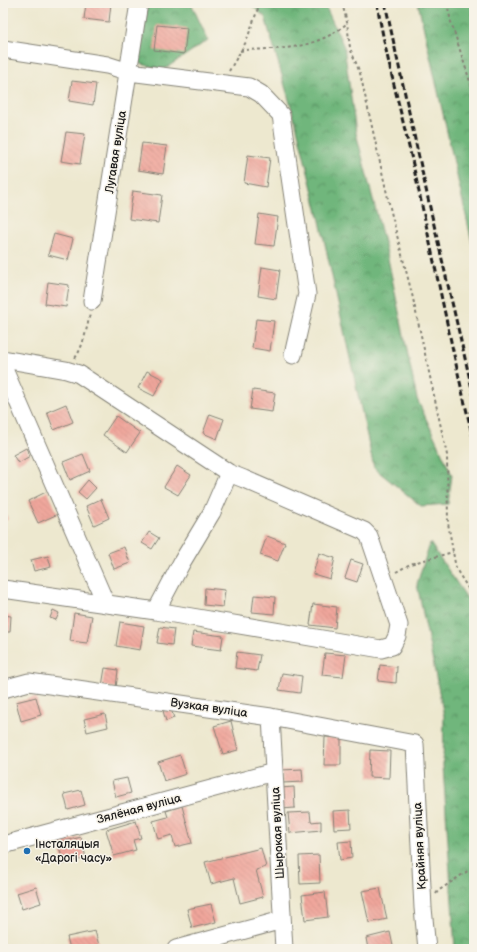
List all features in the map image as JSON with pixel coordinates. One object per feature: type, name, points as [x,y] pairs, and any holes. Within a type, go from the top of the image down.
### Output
[{"type":"street","name":"Лугавая вуліца","points":[[92,301],[139,3]]},
{"type":"street","points":[[3,49],[107,65],[129,72],[249,87],[261,94],[281,115],[307,294],[294,355]]},
{"type":"street","points":[[3,359],[66,370],[79,374],[229,473],[364,531],[368,536],[399,625],[397,636],[392,646],[381,649],[156,611],[3,589]]},
{"type":"street","points":[[3,367],[106,604]]},
{"type":"street","points":[[156,611],[182,562],[212,512],[229,473]]},
{"type":"street","name":"Вузкая вуліца","points":[[3,689],[29,682],[270,717],[415,744]]},
{"type":"street","name":"Шырокая вуліца","points":[[270,717],[284,949]]},
{"type":"street","name":"Крайняя вуліца","points":[[415,744],[423,908],[427,949]]},
{"type":"street","name":"Зялёная вуліца","points":[[3,845],[274,772]]},
{"type":"street","points":[[176,949],[282,920]]},
{"type":"path","points":[[222,84],[246,42],[260,3]]},
{"type":"path","points":[[342,3],[347,22],[350,48],[360,73],[390,212],[412,294],[446,455],[448,523],[452,552],[456,569],[471,593],[474,606]]},
{"type":"path","points":[[447,3],[474,94]]},
{"type":"path","points":[[240,51],[248,49],[270,49],[305,45],[328,36],[347,22]]},
{"type":"path","points":[[66,370],[77,356],[83,340],[92,301]]},
{"type":"path","points":[[384,581],[410,564],[452,552]]},
{"type":"path","points":[[423,908],[438,892],[474,868]]},
{"type":"green space","points":[[148,3],[191,3],[208,40],[163,70],[138,63]]},
{"type":"green space","points":[[249,3],[324,3],[344,47],[356,133],[387,254],[417,399],[452,475],[448,504],[421,506],[374,468],[320,221],[296,124],[265,17]]},
{"type":"green space","points":[[418,3],[474,3],[474,251]]},
{"type":"green space","points":[[430,543],[473,607],[474,614],[474,949],[455,949],[443,766],[444,716],[417,584]]},
{"type":"building","points":[[86,3],[111,3],[109,22],[84,19]]},
{"type":"building","points":[[157,25],[187,28],[184,54],[154,50]]},
{"type":"building","points":[[72,81],[96,84],[93,105],[69,101]]},
{"type":"building","points":[[66,132],[85,134],[80,164],[61,161]]},
{"type":"building","points":[[142,143],[167,146],[163,174],[138,170]]},
{"type":"building","points":[[248,155],[270,158],[266,187],[244,183]]},
{"type":"building","points":[[133,191],[162,195],[158,223],[129,219]]},
{"type":"building","points":[[259,214],[278,217],[274,246],[255,244]]},
{"type":"building","points":[[54,234],[73,239],[68,260],[48,255]]},
{"type":"building","points":[[262,267],[280,270],[276,299],[258,296]]},
{"type":"building","points":[[48,282],[69,285],[66,307],[45,304]]},
{"type":"building","points":[[256,319],[274,321],[270,351],[252,348]]},
{"type":"building","points":[[147,371],[163,379],[154,396],[138,388]]},
{"type":"building","points":[[253,390],[275,393],[272,412],[250,409]]},
{"type":"building","points":[[66,404],[73,422],[54,430],[47,412]]},
{"type":"building","points":[[210,414],[224,419],[217,439],[203,433]]},
{"type":"building","points":[[116,416],[140,433],[127,452],[103,435]]},
{"type":"building","points":[[26,448],[30,456],[18,463],[13,455]]},
{"type":"building","points":[[83,454],[90,471],[70,480],[63,462]]},
{"type":"building","points":[[177,466],[191,475],[178,495],[164,487]]},
{"type":"building","points":[[88,480],[96,488],[86,499],[78,492]]},
{"type":"building","points":[[48,491],[58,514],[38,523],[28,501]]},
{"type":"building","points":[[101,499],[109,518],[94,525],[86,506]]},
{"type":"building","points":[[3,513],[5,513],[8,519],[3,522]]},
{"type":"building","points":[[149,532],[159,538],[152,549],[142,543]]},
{"type":"building","points":[[267,536],[285,543],[278,561],[260,555]]},
{"type":"building","points":[[124,547],[130,563],[114,569],[108,553]]},
{"type":"building","points":[[319,553],[335,558],[330,579],[313,574]]},
{"type":"building","points":[[48,556],[51,567],[34,571],[31,560]]},
{"type":"building","points":[[351,560],[363,564],[357,582],[345,578]]},
{"type":"building","points":[[205,588],[225,590],[223,607],[204,605]]},
{"type":"building","points":[[254,595],[275,597],[274,614],[252,612]]},
{"type":"building","points":[[313,604],[337,607],[335,628],[310,625]]},
{"type":"building","points":[[53,610],[59,613],[56,620],[50,618]]},
{"type":"building","points":[[74,613],[92,616],[87,643],[70,641]]},
{"type":"building","points":[[3,615],[11,616],[10,632],[3,632]]},
{"type":"building","points":[[120,622],[144,626],[140,650],[116,646]]},
{"type":"building","points":[[160,627],[174,629],[172,645],[157,643]]},
{"type":"building","points":[[193,632],[223,636],[221,650],[191,646]]},
{"type":"building","points":[[237,652],[260,655],[257,671],[235,668]]},
{"type":"building","points":[[325,653],[346,655],[343,677],[322,675]]},
{"type":"building","points":[[380,665],[397,667],[396,683],[378,681]]},
{"type":"building","points":[[105,668],[118,670],[116,688],[102,686]]},
{"type":"building","points":[[282,673],[302,676],[300,693],[279,690]]},
{"type":"building","points":[[36,697],[41,715],[21,721],[16,702]]},
{"type":"building","points":[[171,709],[174,718],[166,721],[163,711]]},
{"type":"building","points":[[105,714],[108,727],[87,732],[84,719]]},
{"type":"building","points":[[231,721],[238,750],[223,754],[214,726]]},
{"type":"building","points":[[325,737],[341,738],[341,765],[324,765]]},
{"type":"building","points":[[370,750],[390,751],[389,778],[369,777]]},
{"type":"building","points":[[180,755],[186,774],[164,781],[158,762]]},
{"type":"building","points":[[302,769],[303,782],[282,783],[281,770]]},
{"type":"building","points":[[127,778],[131,793],[116,797],[112,781]]},
{"type":"building","points":[[294,787],[295,808],[281,809],[280,788]]},
{"type":"building","points":[[81,790],[85,805],[68,810],[64,794]]},
{"type":"building","points":[[182,806],[192,843],[175,847],[172,835],[158,839],[153,821],[168,817],[166,811]]},
{"type":"building","points":[[350,810],[351,828],[334,829],[333,811]]},
{"type":"building","points":[[310,812],[311,822],[321,821],[321,830],[290,833],[288,813]]},
{"type":"building","points":[[136,821],[141,838],[133,840],[136,850],[114,856],[106,830]]},
{"type":"building","points":[[81,837],[86,858],[64,864],[58,843]]},
{"type":"building","points":[[351,841],[352,858],[340,860],[338,842]]},
{"type":"building","points":[[261,848],[266,867],[256,870],[263,897],[240,903],[234,878],[211,884],[205,862]]},
{"type":"building","points":[[319,855],[320,883],[300,884],[299,856]]},
{"type":"building","points":[[36,887],[41,903],[22,909],[17,893]]},
{"type":"building","points":[[380,888],[387,919],[369,923],[362,891]]},
{"type":"building","points":[[325,892],[328,917],[305,920],[302,895]]},
{"type":"building","points":[[211,904],[216,922],[192,928],[187,909]]},
{"type":"building","points":[[95,931],[100,949],[70,949],[67,937]]},
{"type":"building","points":[[390,932],[393,946],[380,949],[368,949],[366,938]]},
{"type":"railway","points":[[377,3],[385,45],[474,442]]},
{"type":"railway","points":[[385,3],[474,397]]},
{"type":"place","name":"Інсталяцыя «Дарогі часу»","points":[[27,851]]}]
